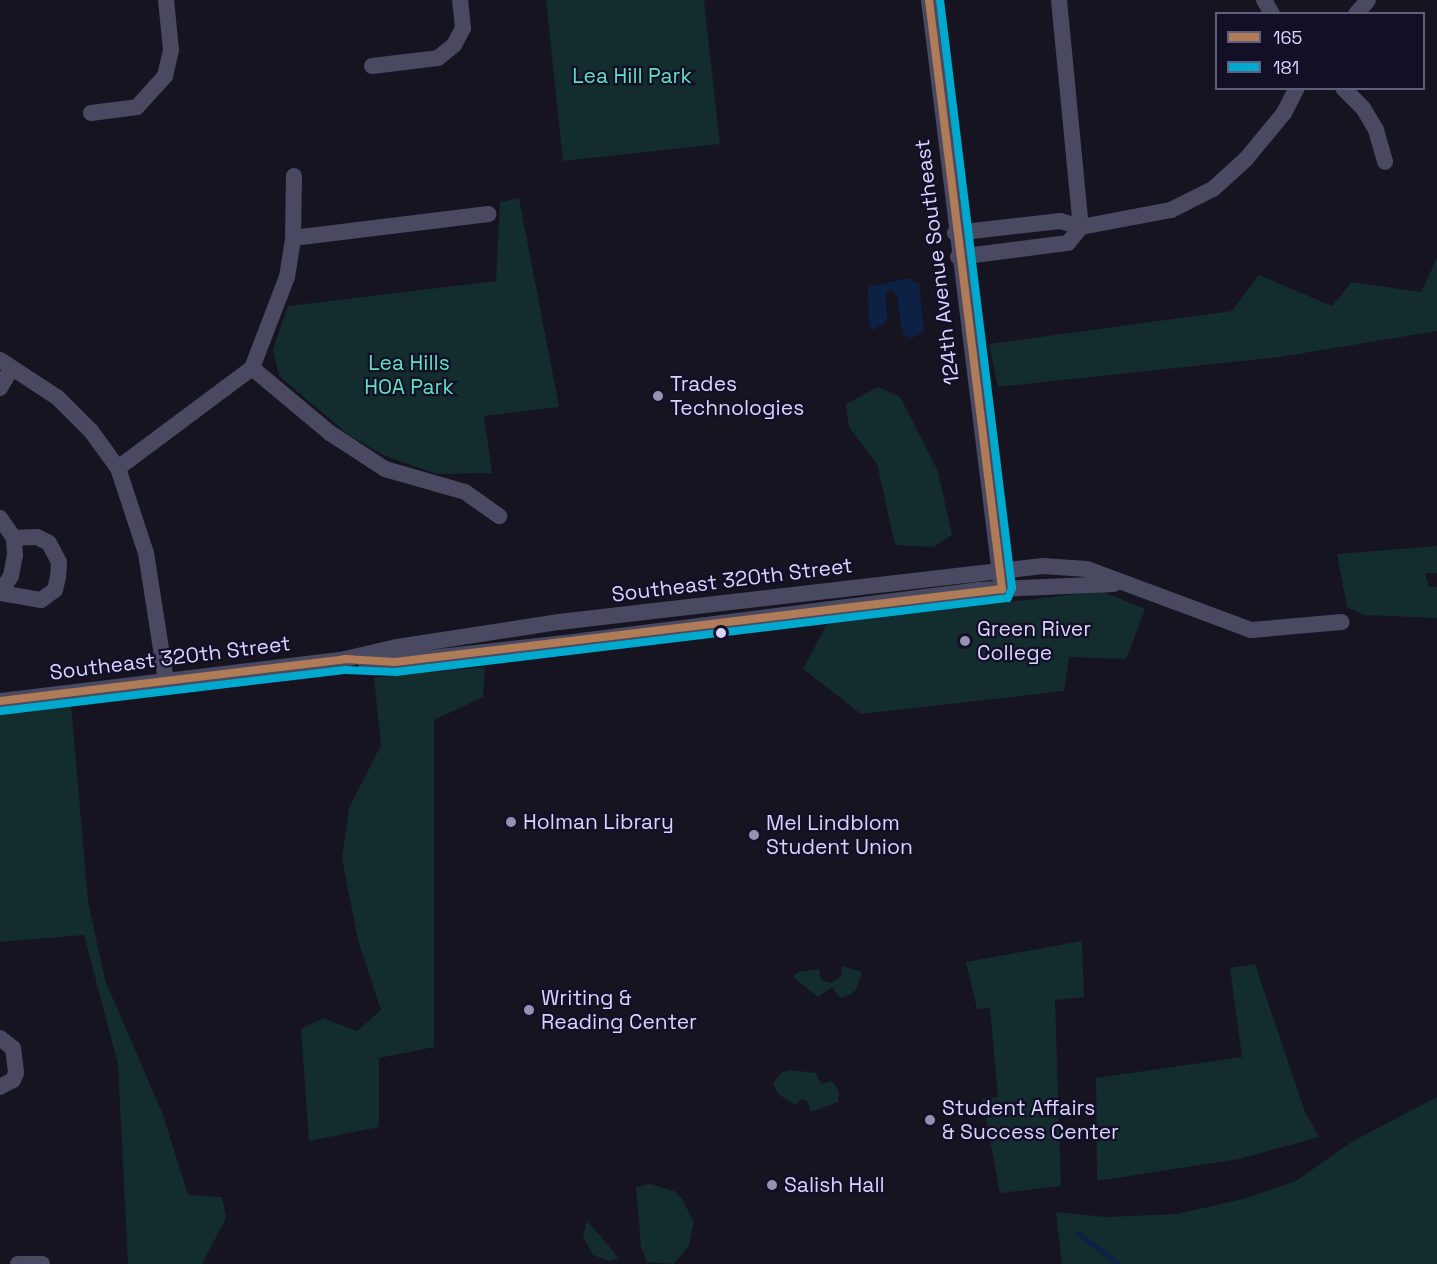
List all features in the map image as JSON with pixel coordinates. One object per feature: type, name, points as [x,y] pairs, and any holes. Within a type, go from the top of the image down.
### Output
[{"type":"street","points":[[91,112],[137,107],[165,76],[171,50],[165,0]]},
{"type":"street","points":[[372,66],[438,58],[454,45],[463,27],[460,0]]},
{"type":"street","name":"124th Avenue Southeast","points":[[929,0],[958,257],[1001,581]]},
{"type":"street","points":[[958,257],[1068,243],[1081,227],[1059,0]]},
{"type":"street","points":[[1358,12],[1368,0]]},
{"type":"street","points":[[956,233],[1060,221],[1081,227],[1171,210],[1213,189],[1254,150],[1284,113],[1296,90]]},
{"type":"street","points":[[1345,90],[1363,108],[1376,130],[1385,162]]},
{"type":"street","points":[[118,468],[252,369],[287,277],[293,238],[294,176]]},
{"type":"street","points":[[293,238],[489,214]]},
{"type":"street","points":[[0,388],[5,364],[58,398],[91,431],[118,468],[146,553],[165,681]]},
{"type":"street","points":[[252,369],[330,433],[384,469],[465,492],[499,516]]},
{"type":"street","points":[[0,518],[14,538],[11,576],[0,593],[41,600],[55,590],[59,562],[49,543],[37,537],[14,538]]},
{"type":"street","name":"Southeast 320th Street","points":[[0,701],[345,659],[397,647],[559,622],[1001,581],[1064,566],[1087,569],[1251,630],[1342,622]]},
{"type":"street","points":[[0,1038],[13,1048],[16,1072],[13,1080],[0,1087]]},
{"type":"street","points":[[18,1264],[42,1264]]},
{"type":"green space","name":"Lea Hill Park","points":[[546,0],[704,0],[720,144],[563,161]]},
{"type":"green space","name":"Lea Hills HOA Park","points":[[519,198],[559,407],[484,416],[492,473],[437,474],[385,456],[349,435],[279,376],[273,349],[288,306],[496,281],[500,202]]},
{"type":"green space","points":[[1437,258],[1437,331],[1280,357],[998,387],[989,344],[1232,311],[1259,275],[1332,306],[1352,282],[1421,292]]},
{"type":"green space","points":[[878,387],[900,397],[938,471],[952,535],[933,547],[895,545],[877,464],[849,427],[846,404]]},
{"type":"green space","points":[[1437,546],[1437,573],[1425,573],[1429,587],[1437,587],[1437,618],[1364,615],[1347,607],[1337,554]]},
{"type":"green space","points":[[1101,591],[1145,609],[1126,659],[1069,657],[1064,691],[861,714],[803,669],[827,624]]},
{"type":"green space","points":[[485,667],[483,697],[434,720],[434,1047],[379,1058],[379,1127],[309,1141],[301,1029],[323,1018],[357,1031],[381,1010],[358,940],[342,859],[349,808],[381,745],[374,678]]},
{"type":"green space","points":[[70,692],[88,901],[105,980],[163,1115],[188,1195],[222,1197],[226,1218],[202,1264],[128,1264],[118,1064],[84,935],[0,942],[0,701]]},
{"type":"green space","points":[[1082,941],[1084,997],[1055,1000],[1061,1186],[1000,1193],[982,1098],[998,1097],[990,1008],[977,1009],[966,962]]},
{"type":"green space","points":[[1255,964],[1305,1112],[1319,1137],[1239,1159],[1097,1181],[1096,1078],[1242,1057],[1230,968]]},
{"type":"green space","points":[[842,966],[862,972],[856,990],[840,998],[832,987],[818,997],[793,977],[798,972],[819,969],[821,980],[831,983],[841,976]]},
{"type":"green space","points":[[790,1070],[816,1073],[821,1084],[832,1081],[839,1092],[838,1102],[811,1112],[807,1101],[802,1099],[795,1105],[778,1094],[773,1083],[782,1072]]},
{"type":"green space","points":[[1437,1097],[1437,1264],[1062,1264],[1056,1212],[1106,1217],[1177,1214],[1243,1199],[1296,1181],[1353,1141]]},
{"type":"green space","points":[[650,1184],[674,1191],[682,1199],[694,1222],[689,1246],[674,1264],[647,1262],[641,1247],[636,1187]]},
{"type":"green space","points":[[587,1221],[618,1259],[609,1261],[593,1255],[583,1237]]},
{"type":"water","points":[[908,278],[919,284],[924,332],[912,338],[903,335],[897,297],[891,288],[886,295],[887,321],[873,330],[869,325],[868,287]]},
{"type":"waterway","points":[[1078,1233],[1119,1264]]},
{"type":"transit line","name":"165","points":[[929,0],[1002,589]]},
{"type":"transit line","name":"181","points":[[1,711],[345,670],[396,672],[1008,598],[1012,588],[940,0]]},
{"type":"transit line","name":"165","points":[[0,701],[345,659],[395,662],[1002,589]]},
{"type":"place","name":"Trades Technologies","points":[[658,396]]},
{"type":"place","name":"Green River College","points":[[965,641]]},
{"type":"place","name":"Holman Library","points":[[511,822]]},
{"type":"place","name":"Mel Lindblom Student Union","points":[[754,835]]},
{"type":"place","name":"Writing & Reading Center","points":[[529,1010]]},
{"type":"place","name":"Student Affairs & Success Center","points":[[930,1120]]},
{"type":"place","name":"Salish Hall","points":[[772,1185]]}]
